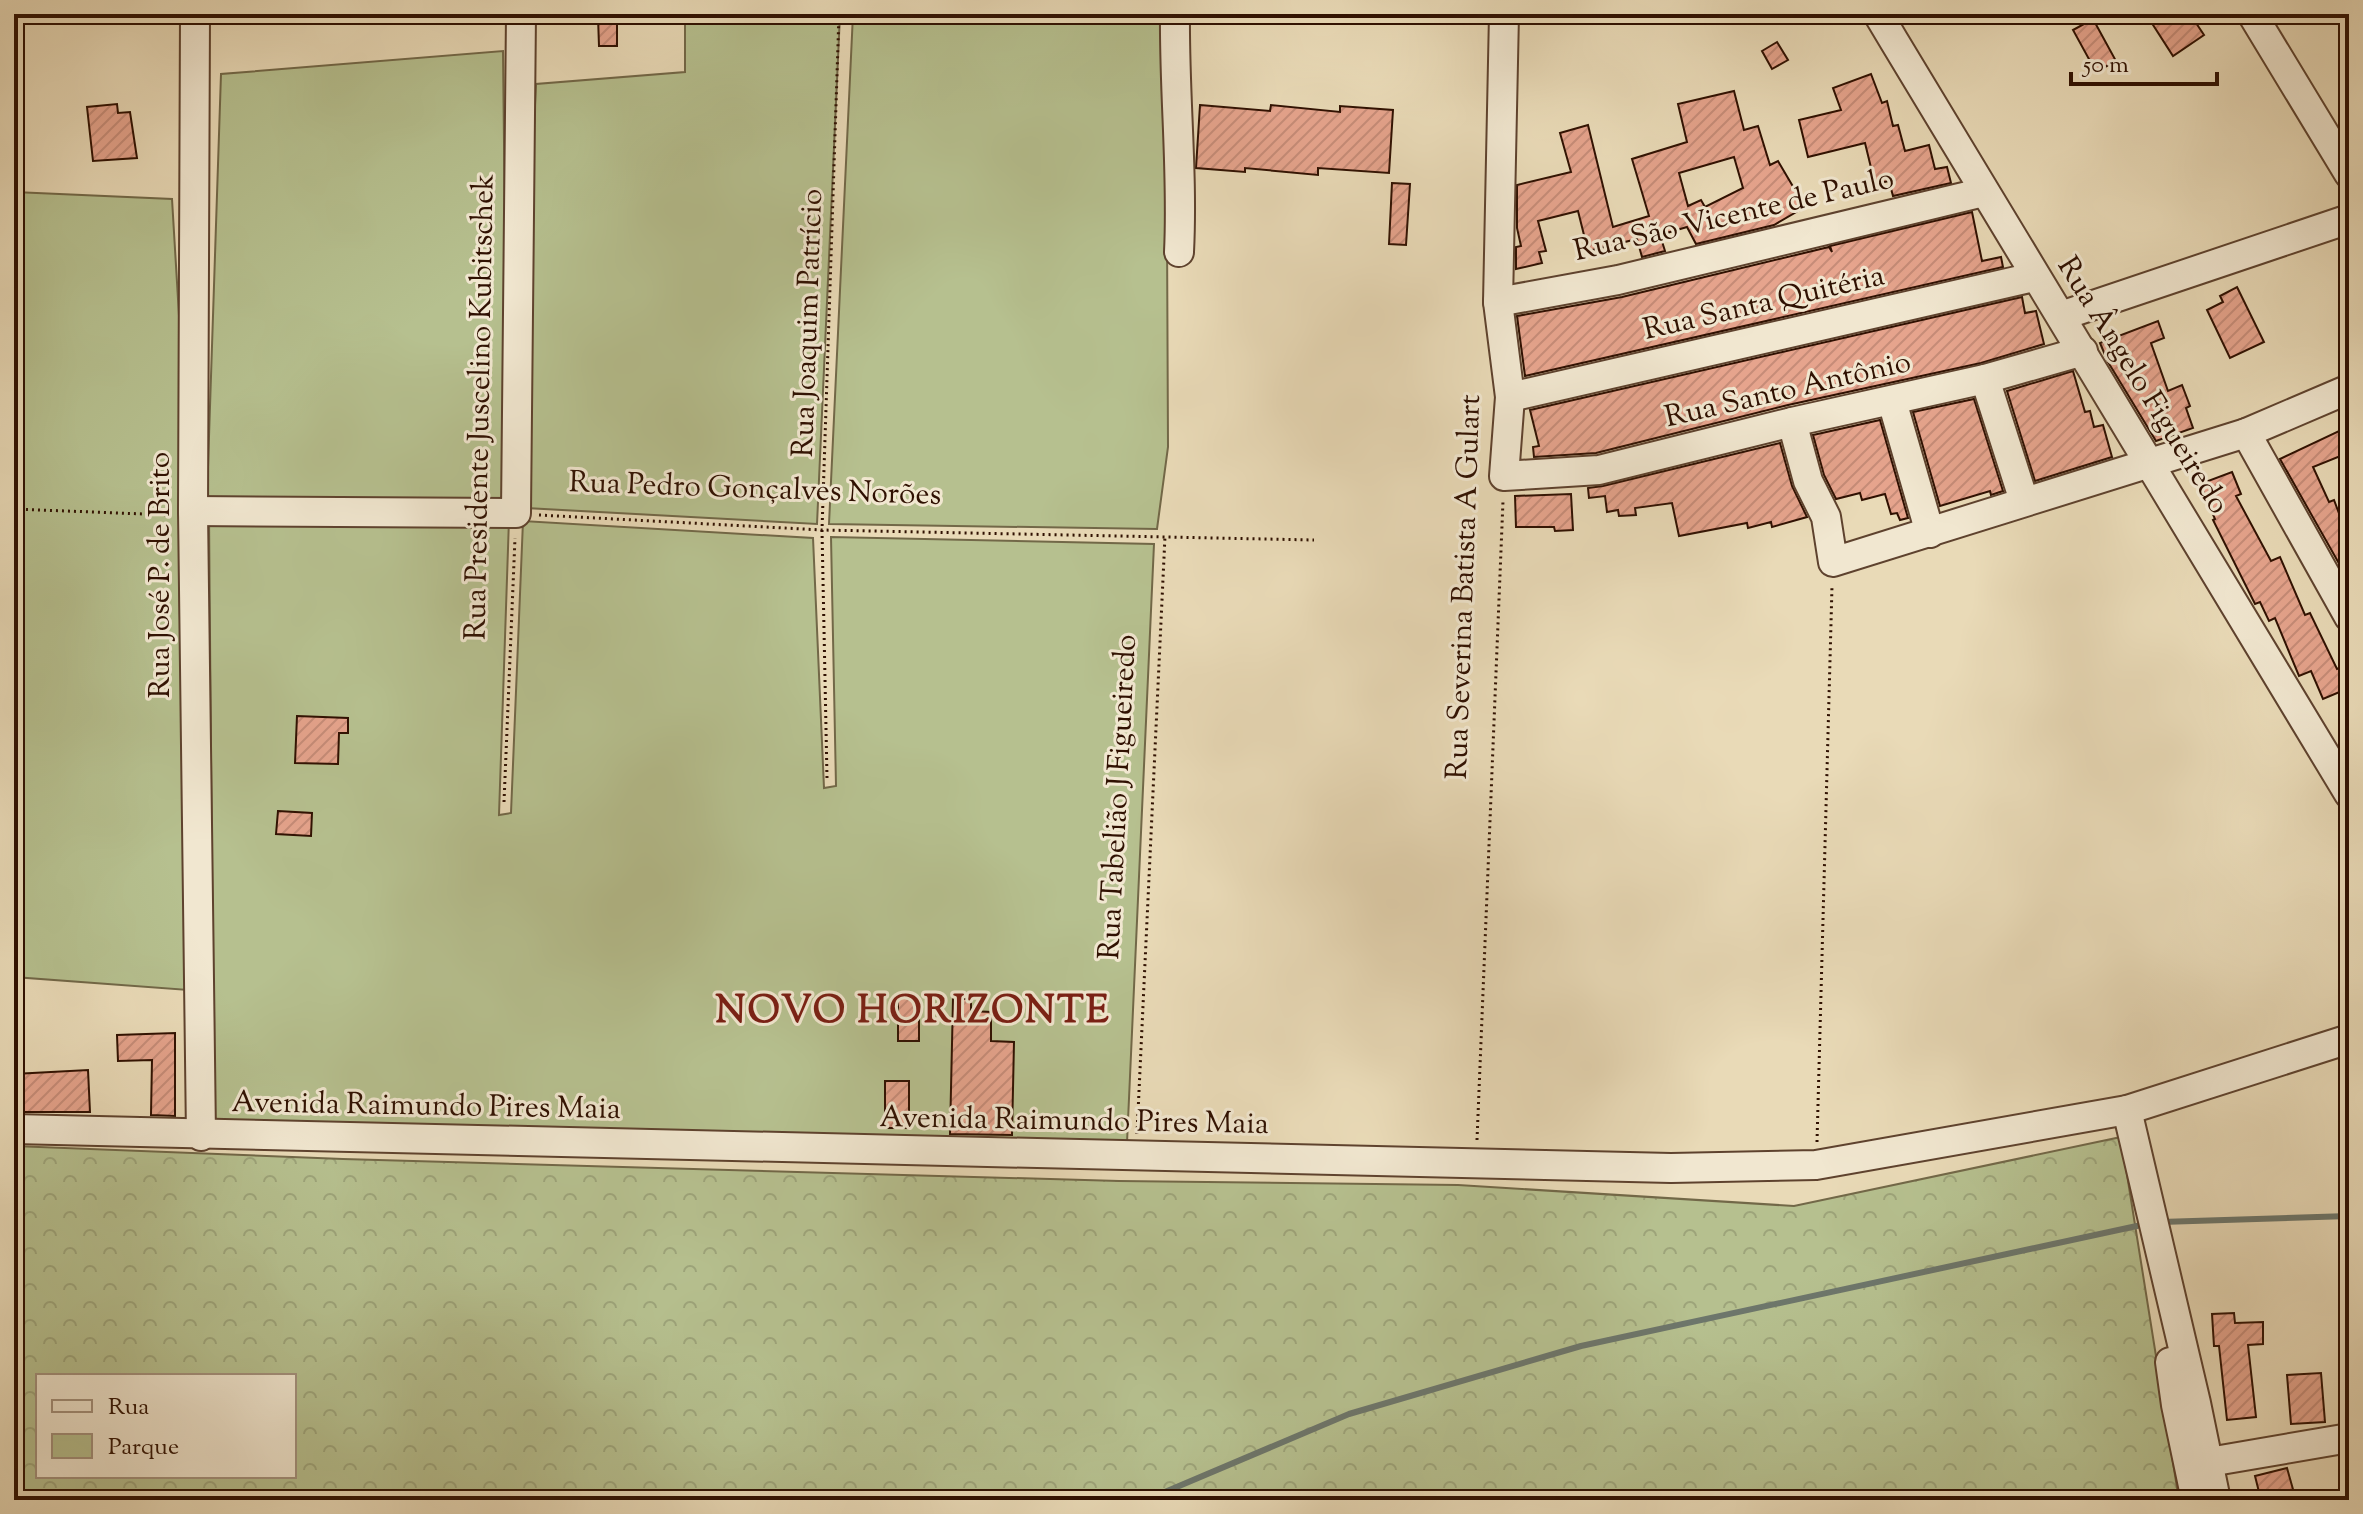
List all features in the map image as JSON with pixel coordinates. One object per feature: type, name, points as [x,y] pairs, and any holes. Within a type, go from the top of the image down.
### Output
[{"type":"street","name":"Rua José P. de Brito","points":[[195,14],[193,511],[201,1136]]},
{"type":"street","name":"Rua Presidente Juscelino Kubitschek","points":[[516,513],[521,14]]},
{"type":"street","points":[[1175,14],[1181,212],[1179,252]]},
{"type":"street","name":"Rua Severina Batista A Gulart","points":[[1504,14],[1498,302],[1510,397],[1504,476]]},
{"type":"street","name":"Rua Ângelo Figueiredo","points":[[1878,14],[2034,277],[2083,351],[2349,794]]},
{"type":"street","points":[[2252,14],[2349,174]]},
{"type":"street","name":"Rua São Vicente de Paulo","points":[[1498,302],[1618,280],[1984,192]]},
{"type":"street","points":[[2061,316],[2349,219]]},
{"type":"street","name":"Rua Santa Quitéria","points":[[1510,397],[2034,277]]},
{"type":"street","name":"Rua Santo Antônio","points":[[1504,476],[1599,470],[1792,422],[1985,379],[2083,351]]},
{"type":"street","points":[[1985,379],[2024,501]]},
{"type":"street","points":[[1792,422],[1808,481],[1826,517],[1833,562],[2246,433],[2349,389]]},
{"type":"street","points":[[1892,401],[1930,533]]},
{"type":"street","points":[[2246,433],[2349,617]]},
{"type":"street","points":[[193,511],[516,513]]},
{"type":"street","points":[[2216,1500],[2127,1110],[2349,1039]]},
{"type":"street","name":"Avenida Raimundo Pires Maia","points":[[14,1129],[201,1136],[1671,1168],[1816,1165],[2127,1110]]},
{"type":"street","points":[[2152,1222],[2176,1405],[2196,1500]]},
{"type":"street","points":[[2209,1462],[2349,1438]]},
{"type":"path","name":"Rua Joaquim Patrício","points":[[827,778],[822,530],[839,14]]},
{"type":"path","name":"Rua Severina Batista A Gulart","points":[[1476,1164],[1504,476]]},
{"type":"path","points":[[14,509],[163,516],[193,511]]},
{"type":"path","name":"Rua Pedro Gonçalves Norões","points":[[516,513],[822,530],[1314,540]]},
{"type":"path","name":"Rua Presidente Juscelino Kubitschek","points":[[504,802],[516,513]]},
{"type":"path","name":"Rua Tabelião J Figueiredo","points":[[1136,1157],[1165,536]]},
{"type":"path","points":[[1816,1165],[1833,562]]},
{"type":"green space","points":[[685,14],[840,14],[817,524],[526,508],[523,356],[536,84],[685,72]]},
{"type":"green space","points":[[853,14],[1166,14],[1168,447],[1157,529],[829,524]]},
{"type":"green space","points":[[503,51],[508,505],[207,497],[221,74]]},
{"type":"green space","points":[[14,192],[172,199],[187,449],[179,574],[188,990],[14,977]]},
{"type":"green space","points":[[209,514],[509,519],[499,815],[511,813],[523,521],[813,538],[824,788],[836,786],[831,537],[1154,544],[1127,1143],[214,1121]]},
{"type":"green space","points":[[2121,1137],[2179,1500],[14,1500],[14,1146],[343,1159],[1119,1181],[1458,1185],[1794,1206]]},
{"type":"building","points":[[2146,14],[2190,14],[2204,35],[2173,56]]},
{"type":"building","points":[[617,16],[617,46],[599,46],[598,17]]},
{"type":"building","points":[[2093,19],[2116,61],[2096,72],[2073,30]]},
{"type":"building","points":[[1777,42],[1788,60],[1772,69],[1762,51]]},
{"type":"building","points":[[1871,74],[1882,103],[1887,101],[1893,126],[1898,125],[1905,151],[1929,145],[1935,169],[1947,167],[1951,183],[1893,196],[1889,181],[1875,184],[1865,143],[1808,157],[1799,120],[1841,110],[1833,88]]},
{"type":"building","points":[[1734,91],[1744,130],[1758,126],[1770,165],[1778,161],[1805,207],[1774,225],[1696,244],[1687,227],[1660,235],[1665,251],[1642,257],[1637,239],[1588,251],[1578,211],[1538,221],[1546,251],[1539,252],[1542,263],[1516,269],[1516,247],[1521,246],[1517,228],[1517,185],[1571,172],[1560,133],[1588,125],[1613,227],[1649,216],[1632,159],[1687,142],[1678,104]],"holes":[[[1734,157],[1743,188],[1705,207],[1701,200],[1688,206],[1679,173]]]},
{"type":"building","points":[[117,104],[118,113],[130,112],[137,158],[93,161],[87,107]]},
{"type":"building","points":[[1200,105],[1270,111],[1271,105],[1340,112],[1340,106],[1393,110],[1389,173],[1318,168],[1318,175],[1245,168],[1245,172],[1196,168]]},
{"type":"building","points":[[1392,183],[1410,184],[1406,245],[1389,244]]},
{"type":"building","points":[[1972,212],[1982,261],[2001,257],[2003,267],[1525,376],[1517,316],[1622,297],[1829,247],[1832,252],[1830,246]]},
{"type":"building","points":[[2237,287],[2264,342],[2230,358],[2207,310],[2223,302],[2220,296]]},
{"type":"building","points":[[2022,297],[2025,313],[2036,311],[2044,344],[1981,363],[1788,405],[1596,453],[1534,457],[1533,447],[1539,446],[1530,410]]},
{"type":"building","points":[[2158,321],[2164,338],[2151,343],[2168,391],[2182,385],[2190,406],[2186,408],[2193,428],[2156,441],[2108,362],[2100,343]]},
{"type":"building","points":[[2073,371],[2085,412],[2090,411],[2094,427],[2103,425],[2112,457],[2035,481],[2007,391]]},
{"type":"building","points":[[1974,399],[2003,491],[1991,495],[1990,491],[1940,506],[1913,412]]},
{"type":"building","points":[[1880,420],[1908,518],[1900,520],[1897,513],[1891,514],[1885,494],[1862,500],[1860,493],[1836,499],[1824,475],[1813,435]]},
{"type":"building","points":[[2339,431],[2348,453],[2313,467],[2329,502],[2334,500],[2346,532],[2349,531],[2349,564],[2341,567],[2280,459]]},
{"type":"building","points":[[1780,443],[1792,486],[1807,517],[1772,527],[1771,522],[1748,528],[1747,523],[1679,536],[1672,503],[1635,508],[1636,515],[1619,516],[1618,510],[1607,512],[1605,496],[1589,498],[1588,488]]},
{"type":"building","points":[[2232,472],[2241,494],[2236,496],[2271,561],[2280,557],[2305,615],[2310,613],[2337,669],[2349,664],[2349,688],[2323,699],[2311,671],[2299,676],[2275,618],[2269,621],[2260,602],[2255,604],[2213,520],[2200,484]]},
{"type":"building","points":[[1571,494],[1573,530],[1516,527],[1515,496]]},
{"type":"building","points":[[297,716],[348,718],[348,733],[339,733],[338,764],[295,763]]},
{"type":"building","points":[[278,811],[312,813],[311,836],[276,834]]},
{"type":"building","points":[[898,998],[919,998],[919,1041],[898,1041]]},
{"type":"building","points":[[953,999],[971,999],[971,1011],[991,1012],[991,1041],[1014,1042],[1012,1135],[950,1134]]},
{"type":"building","points":[[175,1033],[175,1116],[151,1115],[152,1060],[118,1061],[117,1035]]},
{"type":"building","points":[[88,1070],[90,1112],[14,1112],[14,1074]]},
{"type":"building","points":[[885,1081],[909,1081],[909,1128],[885,1128]]},
{"type":"building","points":[[2234,1313],[2235,1323],[2263,1322],[2263,1344],[2248,1345],[2256,1417],[2227,1420],[2219,1346],[2214,1346],[2212,1314]]},
{"type":"building","points":[[2321,1373],[2325,1422],[2291,1424],[2287,1375]]},
{"type":"building","points":[[2287,1468],[2296,1500],[2261,1500],[2255,1476]]},
{"type":"waterway","points":[[2161,1222],[2349,1216]]},
{"type":"waterway","points":[[1146,1500],[1349,1414],[1581,1346],[2146,1224]]},
{"type":"district","name":"NOVO HORIZONTE","points":[[913,1013]]}]
